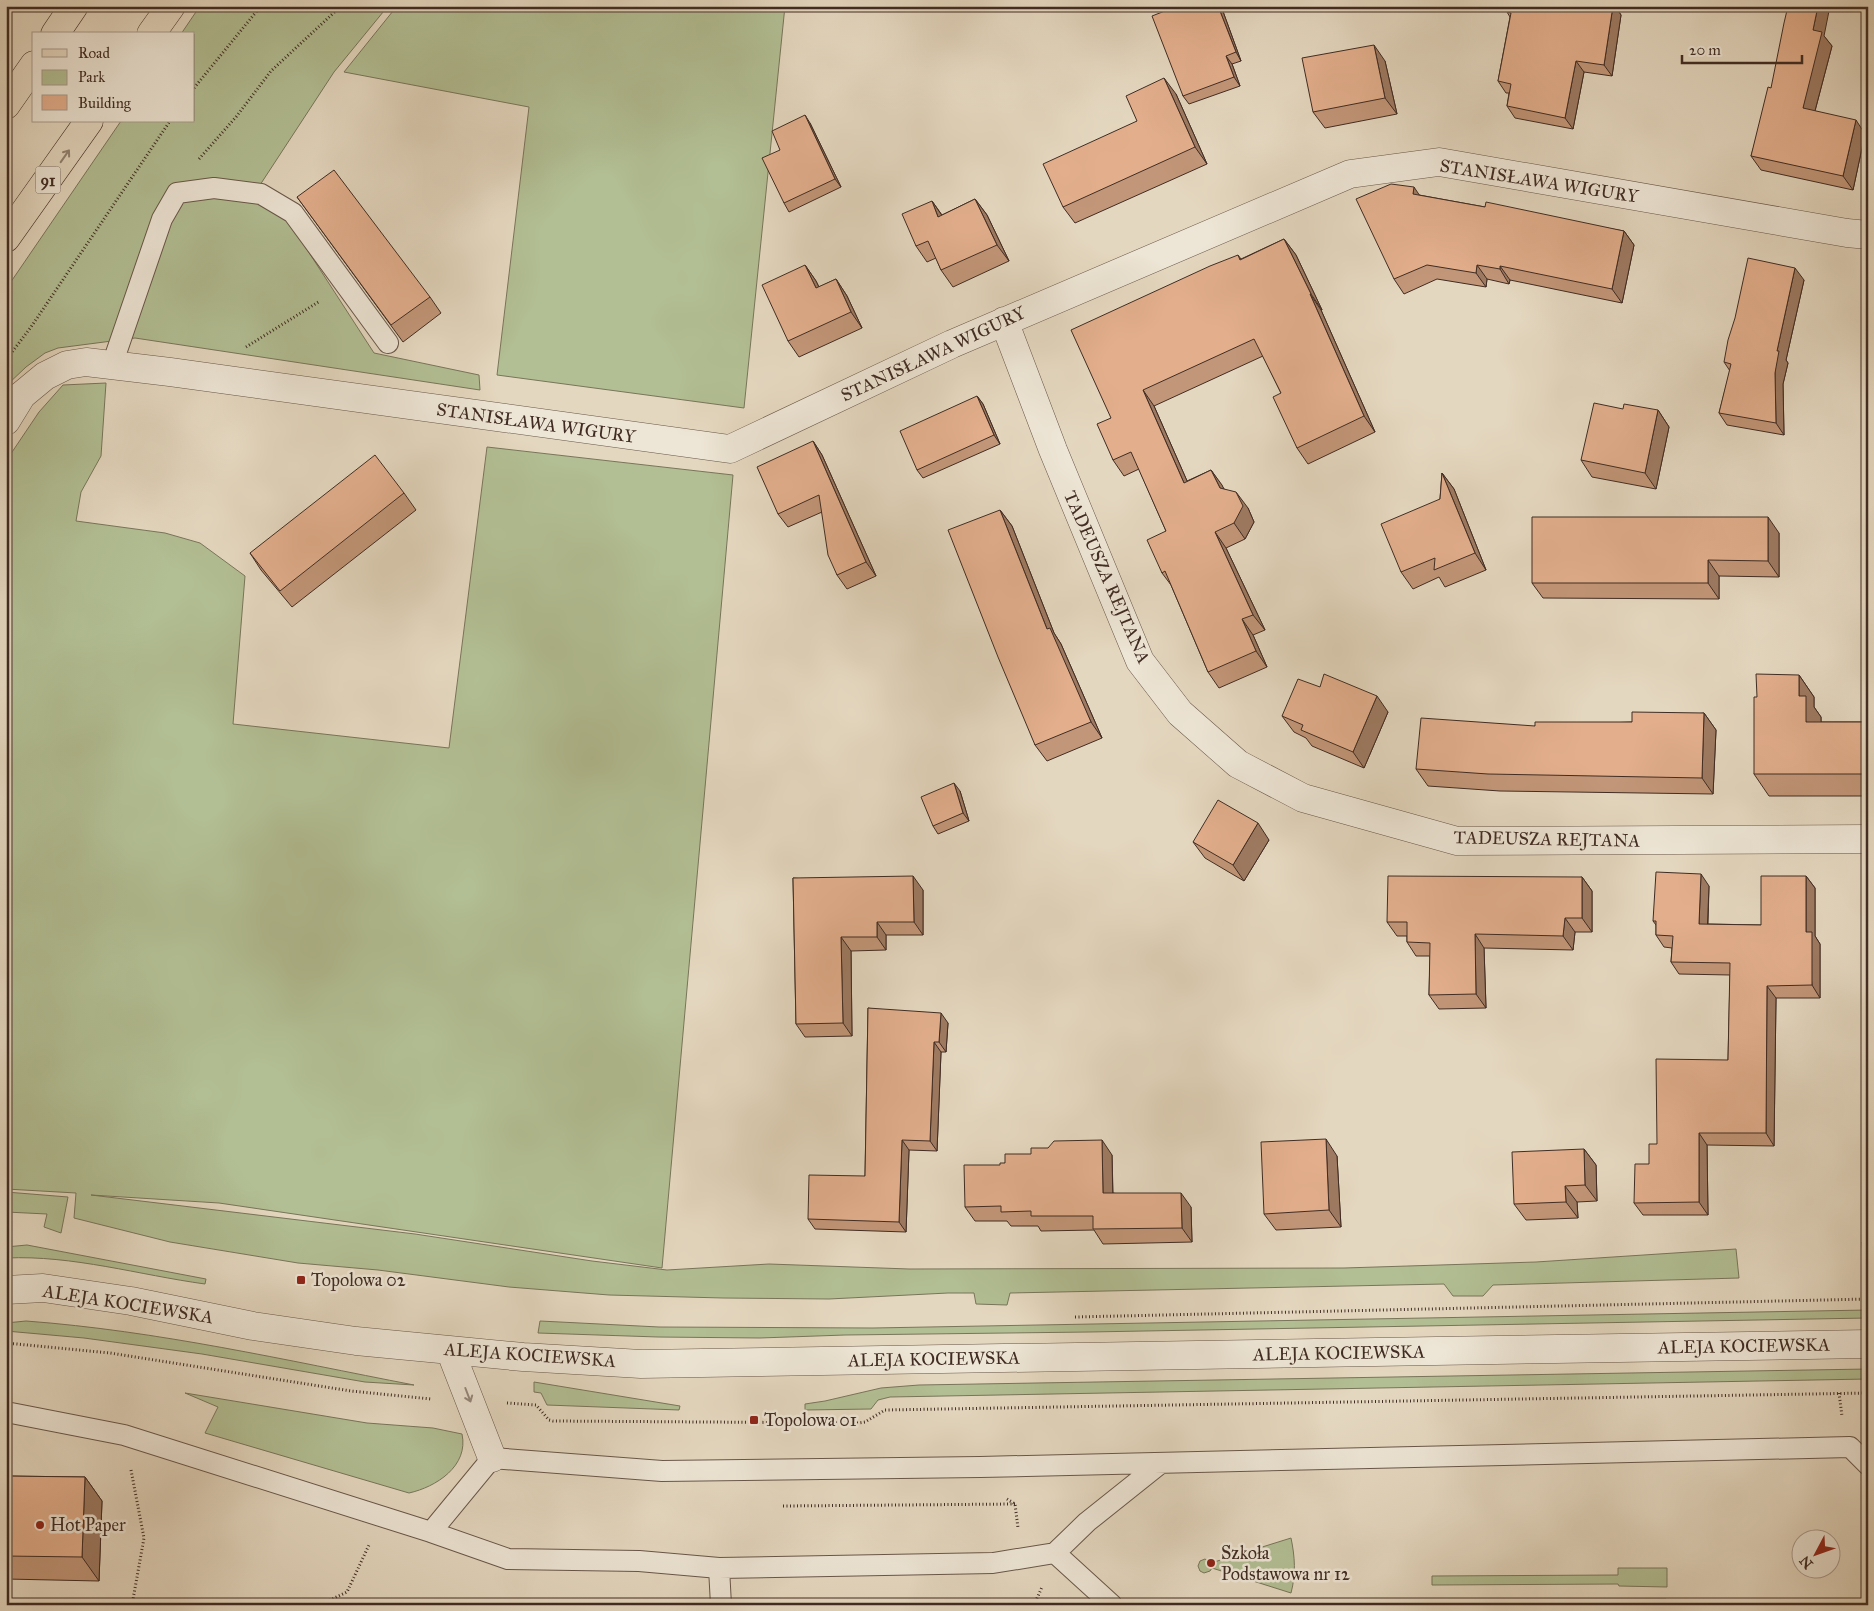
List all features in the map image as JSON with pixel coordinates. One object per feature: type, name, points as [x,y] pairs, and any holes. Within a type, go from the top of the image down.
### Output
[{"type":"main road","points":[[56,32],[74,6]]},
{"type":"main road","points":[[152,32],[171,6]]},
{"type":"main road","points":[[6,105],[32,68]]},
{"type":"main road","name":"91","points":[[6,238],[88,122]]},
{"type":"street","name":"STANISŁAWA WIGURY","points":[[6,421],[22,394],[45,376],[67,365],[86,362],[730,449],[952,344],[1350,174],[1439,162],[1868,235]]},
{"type":"street","name":"TADEUSZA REJTANA","points":[[1004,321],[1052,450],[1140,661],[1180,713],[1238,764],[1303,798],[1457,841],[1868,839]]},
{"type":"street","name":"ALEJA KOCIEWSKA","points":[[6,1290],[43,1288],[131,1301],[253,1326],[356,1340],[523,1357],[641,1364],[1868,1344]]},
{"type":"street","points":[[450,1350],[492,1458]]},
{"type":"lane","points":[[112,365],[162,219],[177,193],[214,188],[261,194],[293,213],[388,343]]},
{"type":"lane","points":[[6,1412],[124,1435],[431,1532],[508,1559],[640,1561],[719,1568],[993,1563],[1056,1554],[1087,1522],[1160,1463]]},
{"type":"lane","points":[[431,1532],[492,1458],[662,1471],[1160,1463],[1850,1447],[1868,1465]]},
{"type":"lane","points":[[1056,1554],[1112,1605]]},
{"type":"lane","points":[[719,1568],[720,1605]]},
{"type":"path","points":[[195,87],[261,6]]},
{"type":"path","points":[[177,193],[195,163],[236,117],[271,71],[341,6]]},
{"type":"path","points":[[6,360],[37,319],[169,122]]},
{"type":"path","points":[[242,349],[346,285]]},
{"type":"path","points":[[1074,1318],[1868,1299]]},
{"type":"path","points":[[6,1343],[110,1353],[351,1391],[405,1397],[536,1405],[549,1420],[553,1421],[858,1423],[864,1422],[885,1410],[1868,1393]]},
{"type":"path","points":[[124,1435],[144,1538],[132,1605]]},
{"type":"path","points":[[1002,1496],[1015,1504]]},
{"type":"path","points":[[1015,1504],[1018,1528],[1056,1554]]},
{"type":"path","points":[[783,1506],[1015,1504]]},
{"type":"path","points":[[320,1605],[347,1592],[360,1567]]},
{"type":"path","points":[[6,1599],[10,1605]]},
{"type":"green space","points":[[200,6],[388,6],[334,72],[260,185],[286,217],[374,353],[479,375],[480,390],[135,338],[58,348],[45,353],[26,367],[6,386],[6,289],[120,122],[195,122],[195,32],[182,32]]},
{"type":"green space","points":[[397,6],[785,6],[744,408],[497,375],[529,107],[344,72]]},
{"type":"green space","points":[[106,383],[101,456],[81,492],[76,521],[165,533],[200,543],[245,576],[233,724],[449,748],[487,447],[733,475],[662,1268],[219,1203],[91,1195],[415,1234],[592,1261],[667,1270],[769,1264],[909,1269],[1344,1268],[1536,1262],[1736,1249],[1739,1278],[1493,1285],[1483,1296],[1453,1296],[1444,1284],[1010,1293],[1007,1305],[976,1304],[974,1293],[829,1299],[609,1295],[509,1287],[378,1270],[298,1263],[170,1242],[74,1218],[76,1193],[6,1189],[6,461],[39,412],[63,385]]},
{"type":"green space","points":[[6,1192],[68,1197],[61,1233],[44,1227],[47,1214],[6,1212]]},
{"type":"green space","points":[[1862,1242],[1868,1242],[1868,1278],[1864,1278]]},
{"type":"green space","points":[[27,1245],[206,1279],[205,1284],[106,1266],[31,1258],[6,1258],[6,1247]]},
{"type":"green space","points":[[1868,1310],[1868,1318],[760,1338],[538,1333],[540,1321],[659,1327],[873,1328]]},
{"type":"green space","points":[[26,1321],[173,1339],[414,1385],[365,1382],[202,1354],[84,1338],[6,1331],[6,1323]]},
{"type":"green space","points":[[1868,1369],[1868,1379],[890,1397],[878,1400],[871,1409],[805,1410],[805,1404],[881,1388],[919,1385]]},
{"type":"green space","points":[[534,1382],[680,1406],[679,1410],[547,1405],[541,1393],[534,1392]]},
{"type":"green space","points":[[185,1393],[367,1423],[433,1428],[462,1434],[463,1445],[460,1456],[448,1473],[430,1486],[409,1493],[205,1433],[218,1407]]},
{"type":"green space","points":[[1291,1538],[1294,1579],[1291,1593],[1212,1568],[1204,1573],[1200,1571],[1198,1566],[1200,1561],[1205,1559],[1211,1563]]},
{"type":"green space","points":[[1618,1568],[1667,1568],[1667,1587],[1619,1586],[1618,1584],[1432,1585],[1432,1576],[1618,1575]]},
{"type":"green space","points":[[1666,1599],[1666,1605],[1184,1605],[1184,1600]]},
{"type":"building","points":[[1169,6],[1218,6],[1236,52],[1226,56],[1234,77],[1183,96],[1152,16],[1170,9]]},
{"type":"building","points":[[1508,6],[1613,6],[1604,65],[1576,61],[1565,118],[1507,106],[1511,84],[1498,81],[1511,13],[1507,12]]},
{"type":"building","points":[[1788,6],[1818,6],[1813,30],[1822,32],[1803,108],[1856,120],[1843,176],[1751,156],[1768,87],[1771,88]]},
{"type":"building","points":[[1374,45],[1385,98],[1313,112],[1302,58]]},
{"type":"building","points":[[1164,78],[1195,147],[1063,207],[1043,164],[1137,121],[1126,96]]},
{"type":"building","points":[[805,115],[835,179],[784,203],[762,158],[780,150],[772,131]]},
{"type":"building","points":[[334,170],[430,297],[391,325],[297,197]]},
{"type":"building","points":[[1391,184],[1414,187],[1413,194],[1485,207],[1486,202],[1624,231],[1612,289],[1500,266],[1500,269],[1477,265],[1476,273],[1427,265],[1394,279],[1356,199]]},
{"type":"building","points":[[975,199],[997,245],[941,270],[928,241],[916,246],[902,214],[932,201],[938,217]]},
{"type":"building","points":[[1284,239],[1311,294],[1364,416],[1297,448],[1273,397],[1281,393],[1254,339],[1143,390],[1184,483],[1211,470],[1220,488],[1236,492],[1243,506],[1234,523],[1215,532],[1253,615],[1242,619],[1256,651],[1208,672],[1165,571],[1162,573],[1147,540],[1166,531],[1131,452],[1113,460],[1097,424],[1111,418],[1071,330],[1210,266],[1238,255],[1240,260]]},
{"type":"building","points":[[1748,258],[1795,268],[1777,351],[1779,351],[1775,373],[1776,423],[1719,413],[1731,364],[1724,362],[1728,340],[1735,318]]},
{"type":"building","points":[[805,265],[816,288],[836,279],[851,312],[788,341],[762,285]]},
{"type":"building","points":[[977,396],[994,435],[917,470],[900,431]]},
{"type":"building","points":[[1594,403],[1623,409],[1624,404],[1658,410],[1645,473],[1581,460]]},
{"type":"building","points":[[813,441],[866,562],[837,575],[828,555],[819,495],[778,514],[757,467]]},
{"type":"building","points":[[375,455],[404,493],[280,591],[250,553]]},
{"type":"building","points":[[1442,473],[1475,553],[1434,570],[1435,558],[1401,572],[1381,524],[1440,499]]},
{"type":"building","points":[[1000,510],[1047,629],[1050,628],[1091,722],[1035,745],[948,530]]},
{"type":"building","points":[[1532,517],[1768,517],[1768,561],[1708,560],[1708,583],[1532,583]]},
{"type":"building","points":[[1324,674],[1377,696],[1353,752],[1301,730],[1303,725],[1282,716],[1298,679],[1320,687]]},
{"type":"building","points":[[1756,674],[1799,675],[1799,696],[1806,696],[1806,722],[1868,722],[1868,774],[1754,774],[1754,697],[1757,697]]},
{"type":"building","points":[[1632,712],[1704,713],[1702,778],[1488,774],[1416,769],[1421,718],[1535,726],[1535,722],[1632,722]]},
{"type":"building","points":[[954,783],[963,813],[933,826],[921,797]]},
{"type":"building","points":[[1218,800],[1258,823],[1233,865],[1193,842]]},
{"type":"building","points":[[1656,872],[1701,874],[1699,924],[1761,925],[1761,876],[1806,876],[1806,932],[1812,932],[1812,985],[1767,986],[1766,1133],[1699,1133],[1699,1202],[1634,1203],[1635,1164],[1649,1164],[1649,1144],[1657,1144],[1656,1059],[1728,1060],[1730,963],[1671,962],[1673,936],[1656,935],[1656,921],[1653,921]]},
{"type":"building","points":[[913,876],[914,922],[877,922],[877,937],[841,937],[843,1023],[796,1024],[793,878]]},
{"type":"building","points":[[1388,876],[1582,877],[1582,918],[1565,918],[1563,936],[1475,934],[1476,994],[1429,995],[1430,943],[1407,942],[1407,922],[1387,922]]},
{"type":"building","points":[[868,1008],[941,1013],[939,1042],[934,1042],[930,1141],[902,1140],[899,1222],[808,1219],[809,1175],[865,1176]]},
{"type":"building","points":[[1326,1139],[1329,1210],[1264,1214],[1261,1142]]},
{"type":"building","points":[[1102,1140],[1103,1193],[1181,1193],[1182,1228],[1093,1229],[1093,1216],[1031,1216],[1031,1211],[1001,1212],[1001,1206],[965,1207],[964,1165],[1000,1165],[1000,1163],[1005,1163],[1005,1154],[1031,1154],[1031,1148],[1048,1148],[1054,1141]]},
{"type":"building","points":[[1584,1149],[1585,1185],[1565,1186],[1566,1202],[1514,1204],[1512,1152]]},
{"type":"building","points":[[6,1476],[85,1477],[82,1557],[6,1556]]},
{"type":"place","name":"Topolowa 02","points":[[301,1280]]},
{"type":"place","name":"Topolowa 01","points":[[754,1420]]},
{"type":"place","name":"Hot Paper","points":[[40,1525]]},
{"type":"place","name":"Szkoła Podstawowa nr 12","points":[[1211,1563]]}]
